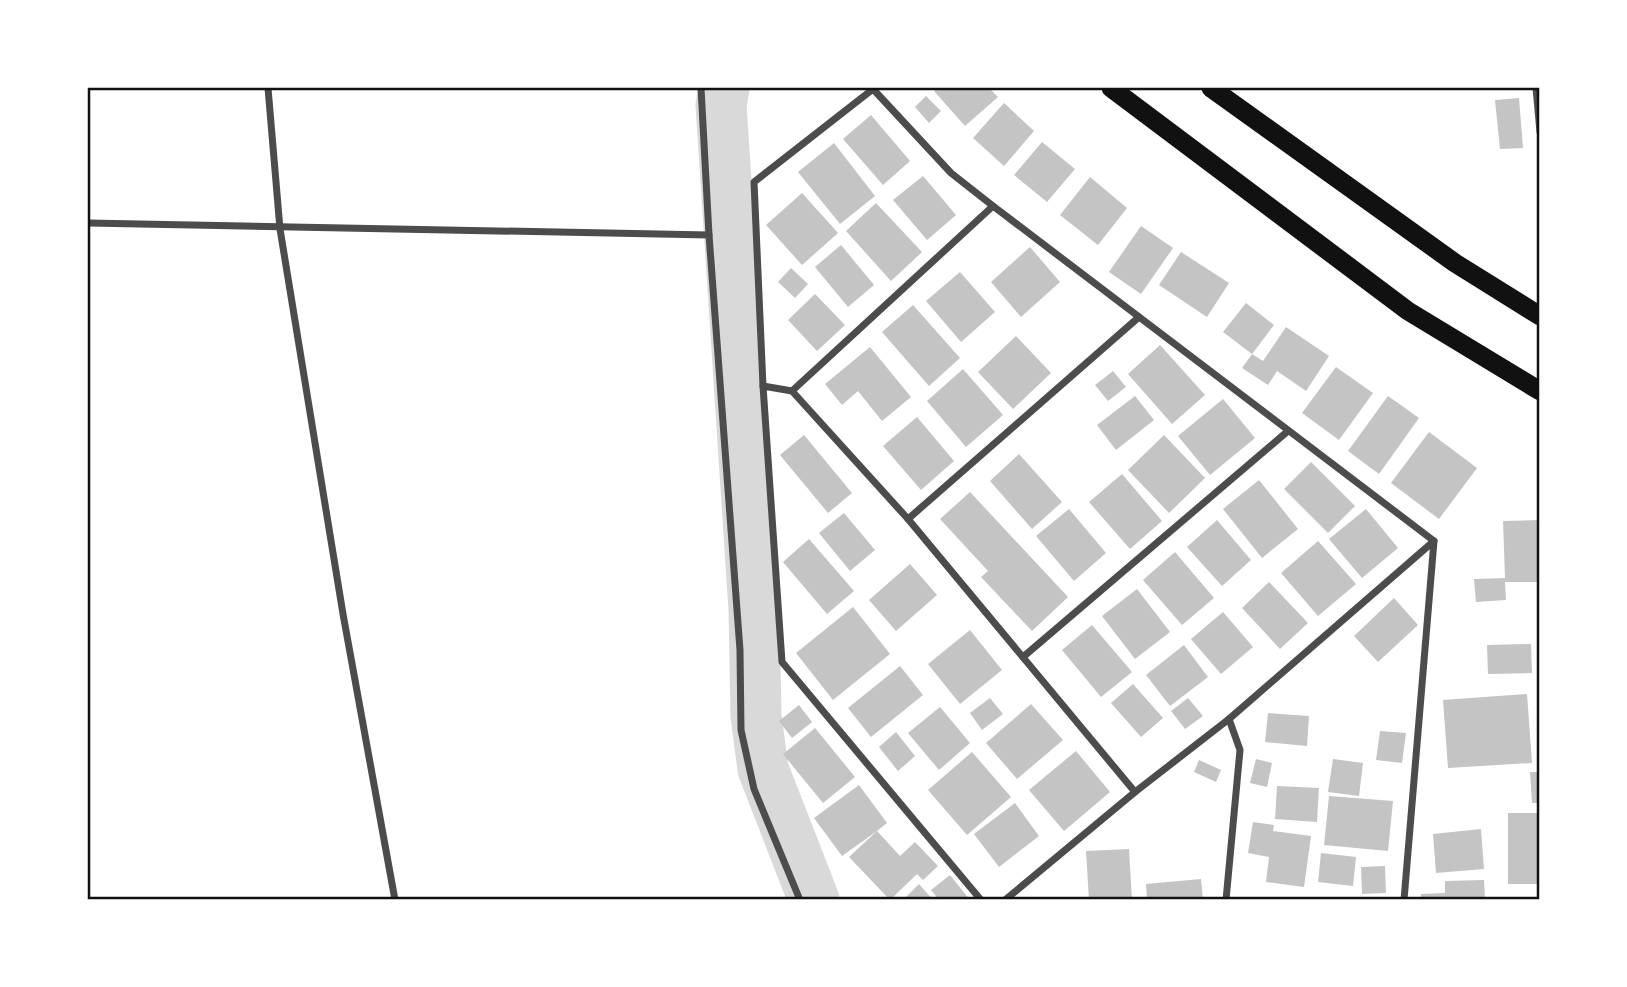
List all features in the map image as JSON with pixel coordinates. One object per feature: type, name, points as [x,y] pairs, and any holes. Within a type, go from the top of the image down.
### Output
[{"type":"highway","points":[[1111,88],[1408,311],[1539,391]]},
{"type":"highway","points":[[1211,88],[1455,263],[1539,316]]},
{"type":"street","points":[[268,88],[280,229],[395,900]]},
{"type":"street","points":[[701,88],[709,235],[740,650],[741,730],[754,789],[800,900]]},
{"type":"street","points":[[1536,88],[1539,132]]},
{"type":"street","points":[[981,900],[782,662],[763,386],[754,182],[873,89],[951,173],[1434,541]]},
{"type":"street","points":[[792,391],[993,206]]},
{"type":"street","points":[[88,223],[280,229],[709,235]]},
{"type":"street","points":[[908,519],[1139,317]]},
{"type":"street","points":[[763,386],[792,391],[908,519],[1135,792]]},
{"type":"street","points":[[1023,657],[1289,431]]},
{"type":"street","points":[[1005,900],[1135,792],[1229,719],[1434,541]]},
{"type":"street","points":[[1405,900],[1434,541]]},
{"type":"street","points":[[1226,900],[1240,750],[1229,719]]},
{"type":"building","points":[[938,88],[989,88],[998,97],[965,126],[934,91]]},
{"type":"building","points":[[926,96],[941,111],[929,123],[915,107]]},
{"type":"building","points":[[1519,98],[1523,148],[1500,149],[1495,100]]},
{"type":"building","points":[[1004,103],[1034,131],[1004,166],[973,138]]},
{"type":"building","points":[[871,115],[910,161],[883,185],[843,139]]},
{"type":"building","points":[[1042,142],[1075,169],[1047,202],[1014,175]]},
{"type":"building","points":[[834,143],[875,196],[840,224],[798,172]]},
{"type":"building","points":[[923,176],[956,215],[927,240],[893,200]]},
{"type":"building","points":[[1090,177],[1127,208],[1098,245],[1060,215]]},
{"type":"building","points":[[802,193],[838,233],[802,265],[766,225]]},
{"type":"building","points":[[876,203],[922,252],[891,281],[846,231]]},
{"type":"building","points":[[1141,226],[1173,248],[1141,294],[1109,272]]},
{"type":"building","points":[[841,245],[874,285],[848,307],[815,267]]},
{"type":"building","points":[[1030,247],[1060,282],[1021,317],[991,282]]},
{"type":"building","points":[[1181,252],[1229,283],[1207,317],[1159,285]]},
{"type":"building","points":[[791,268],[808,284],[795,298],[778,282]]},
{"type":"building","points":[[960,272],[995,312],[961,342],[926,301]]},
{"type":"building","points":[[815,294],[845,325],[817,351],[788,320]]},
{"type":"building","points":[[1246,303],[1274,325],[1252,354],[1223,332]]},
{"type":"building","points":[[913,305],[960,358],[929,386],[882,332]]},
{"type":"building","points":[[1286,327],[1329,356],[1306,391],[1277,371],[1268,385],[1242,368],[1252,354],[1263,361]]},
{"type":"building","points":[[1016,336],[1051,373],[1013,409],[978,372]]},
{"type":"building","points":[[1160,345],[1205,395],[1172,424],[1128,374]]},
{"type":"building","points":[[870,347],[911,397],[882,421],[858,391],[842,405],[825,384]]},
{"type":"building","points":[[1336,367],[1373,393],[1339,440],[1302,413]]},
{"type":"building","points":[[963,369],[1003,415],[966,447],[927,401]]},
{"type":"building","points":[[1113,371],[1126,387],[1108,401],[1095,385]]},
{"type":"building","points":[[1135,396],[1154,420],[1116,450],[1097,425]]},
{"type":"building","points":[[1388,396],[1419,418],[1379,474],[1348,451]]},
{"type":"building","points":[[1223,399],[1255,438],[1210,475],[1178,436]]},
{"type":"building","points":[[917,417],[954,461],[921,490],[883,446]]},
{"type":"building","points":[[1429,432],[1477,468],[1439,519],[1391,483]]},
{"type":"building","points":[[804,435],[852,493],[828,513],[780,455]]},
{"type":"building","points":[[1164,435],[1205,478],[1169,513],[1128,470]]},
{"type":"building","points":[[1019,454],[1062,502],[1032,529],[990,481]]},
{"type":"building","points":[[1311,462],[1355,506],[1328,533],[1284,489]]},
{"type":"building","points":[[1122,474],[1162,521],[1130,549],[1089,502]]},
{"type":"building","points":[[1259,480],[1298,529],[1262,558],[1223,509]]},
{"type":"building","points":[[970,492],[1068,597],[1032,631],[981,577],[988,571],[940,519]]},
{"type":"building","points":[[1069,509],[1106,553],[1074,581],[1036,536]]},
{"type":"building","points":[[1366,509],[1398,548],[1362,578],[1329,539]]},
{"type":"building","points":[[844,513],[875,550],[850,571],[819,533]]},
{"type":"building","points":[[1217,520],[1251,560],[1222,586],[1187,547]]},
{"type":"building","points":[[1540,520],[1540,582],[1505,582],[1506,600],[1476,602],[1474,579],[1505,578],[1503,521]]},
{"type":"building","points":[[809,539],[854,591],[827,614],[783,562]]},
{"type":"building","points":[[1318,541],[1356,584],[1318,616],[1281,573]]},
{"type":"building","points":[[1175,552],[1214,598],[1182,625],[1143,580]]},
{"type":"building","points":[[910,564],[937,595],[896,631],[869,600]]},
{"type":"building","points":[[1269,582],[1308,623],[1280,649],[1242,608]]},
{"type":"building","points":[[1137,589],[1170,632],[1135,659],[1102,616]]},
{"type":"building","points":[[1394,598],[1418,625],[1378,662],[1354,636]]},
{"type":"building","points":[[853,607],[890,654],[833,700],[796,653]]},
{"type":"building","points":[[1223,612],[1253,647],[1221,674],[1191,639]]},
{"type":"building","points":[[1092,625],[1132,672],[1101,697],[1062,650]]},
{"type":"building","points":[[970,630],[1002,670],[960,704],[928,664]]},
{"type":"building","points":[[1531,644],[1532,673],[1488,674],[1487,645]]},
{"type":"building","points":[[1184,645],[1208,677],[1170,706],[1146,675]]},
{"type":"building","points":[[900,666],[923,695],[871,737],[848,708]]},
{"type":"building","points":[[1133,684],[1163,718],[1141,737],[1111,703]]},
{"type":"building","points":[[1527,694],[1532,763],[1448,768],[1443,700]]},
{"type":"building","points":[[990,698],[1003,714],[982,730],[970,713]]},
{"type":"building","points":[[1188,698],[1203,716],[1185,729],[1171,711]]},
{"type":"building","points":[[1031,704],[1063,740],[1017,779],[986,743]]},
{"type":"building","points":[[799,705],[812,722],[792,738],[779,721]]},
{"type":"building","points":[[940,707],[970,743],[939,770],[908,733]]},
{"type":"building","points":[[1268,713],[1309,716],[1307,746],[1265,742]]},
{"type":"building","points":[[815,728],[855,777],[823,803],[783,754]]},
{"type":"building","points":[[1380,731],[1406,733],[1402,763],[1376,760]]},
{"type":"building","points":[[896,732],[915,756],[898,771],[879,747]]},
{"type":"building","points":[[1076,751],[1110,792],[1064,831],[1029,790]]},
{"type":"building","points":[[972,752],[1011,797],[967,835],[928,790]]},
{"type":"building","points":[[1256,759],[1272,763],[1267,787],[1250,783]]},
{"type":"building","points":[[1333,759],[1363,763],[1359,796],[1328,792]]},
{"type":"building","points":[[1199,760],[1221,770],[1216,782],[1194,772]]},
{"type":"building","points":[[1530,772],[1540,772],[1540,803],[1532,803]]},
{"type":"building","points":[[859,785],[887,823],[842,856],[814,818]]},
{"type":"building","points":[[1277,786],[1319,788],[1317,822],[1275,819]]},
{"type":"building","points":[[1329,796],[1393,801],[1388,851],[1324,845]]},
{"type":"building","points":[[1015,803],[1039,836],[999,867],[974,834]]},
{"type":"building","points":[[1508,813],[1540,813],[1540,884],[1508,884]]},
{"type":"building","points":[[1253,822],[1274,825],[1273,831],[1311,836],[1304,887],[1266,882],[1269,857],[1248,853]]},
{"type":"building","points":[[1481,829],[1484,869],[1436,873],[1433,834]]},
{"type":"building","points":[[877,831],[900,856],[915,842],[938,866],[923,880],[917,874],[890,900],[849,857]]},
{"type":"building","points":[[1129,849],[1132,900],[1089,900],[1086,851]]},
{"type":"building","points":[[1321,853],[1356,857],[1353,886],[1318,882]]},
{"type":"building","points":[[1385,866],[1386,893],[1362,894],[1361,867]]},
{"type":"building","points":[[950,875],[970,900],[939,900],[931,890]]},
{"type":"building","points":[[1201,879],[1203,900],[1147,900],[1146,884]]},
{"type":"building","points":[[1484,880],[1485,900],[1421,900],[1421,894],[1445,893],[1445,881]]},
{"type":"building","points":[[919,884],[933,900],[903,900]]},
{"type":"waterway","points":[[724,88],[721,105],[754,610],[756,716],[763,769],[814,900]]}]
